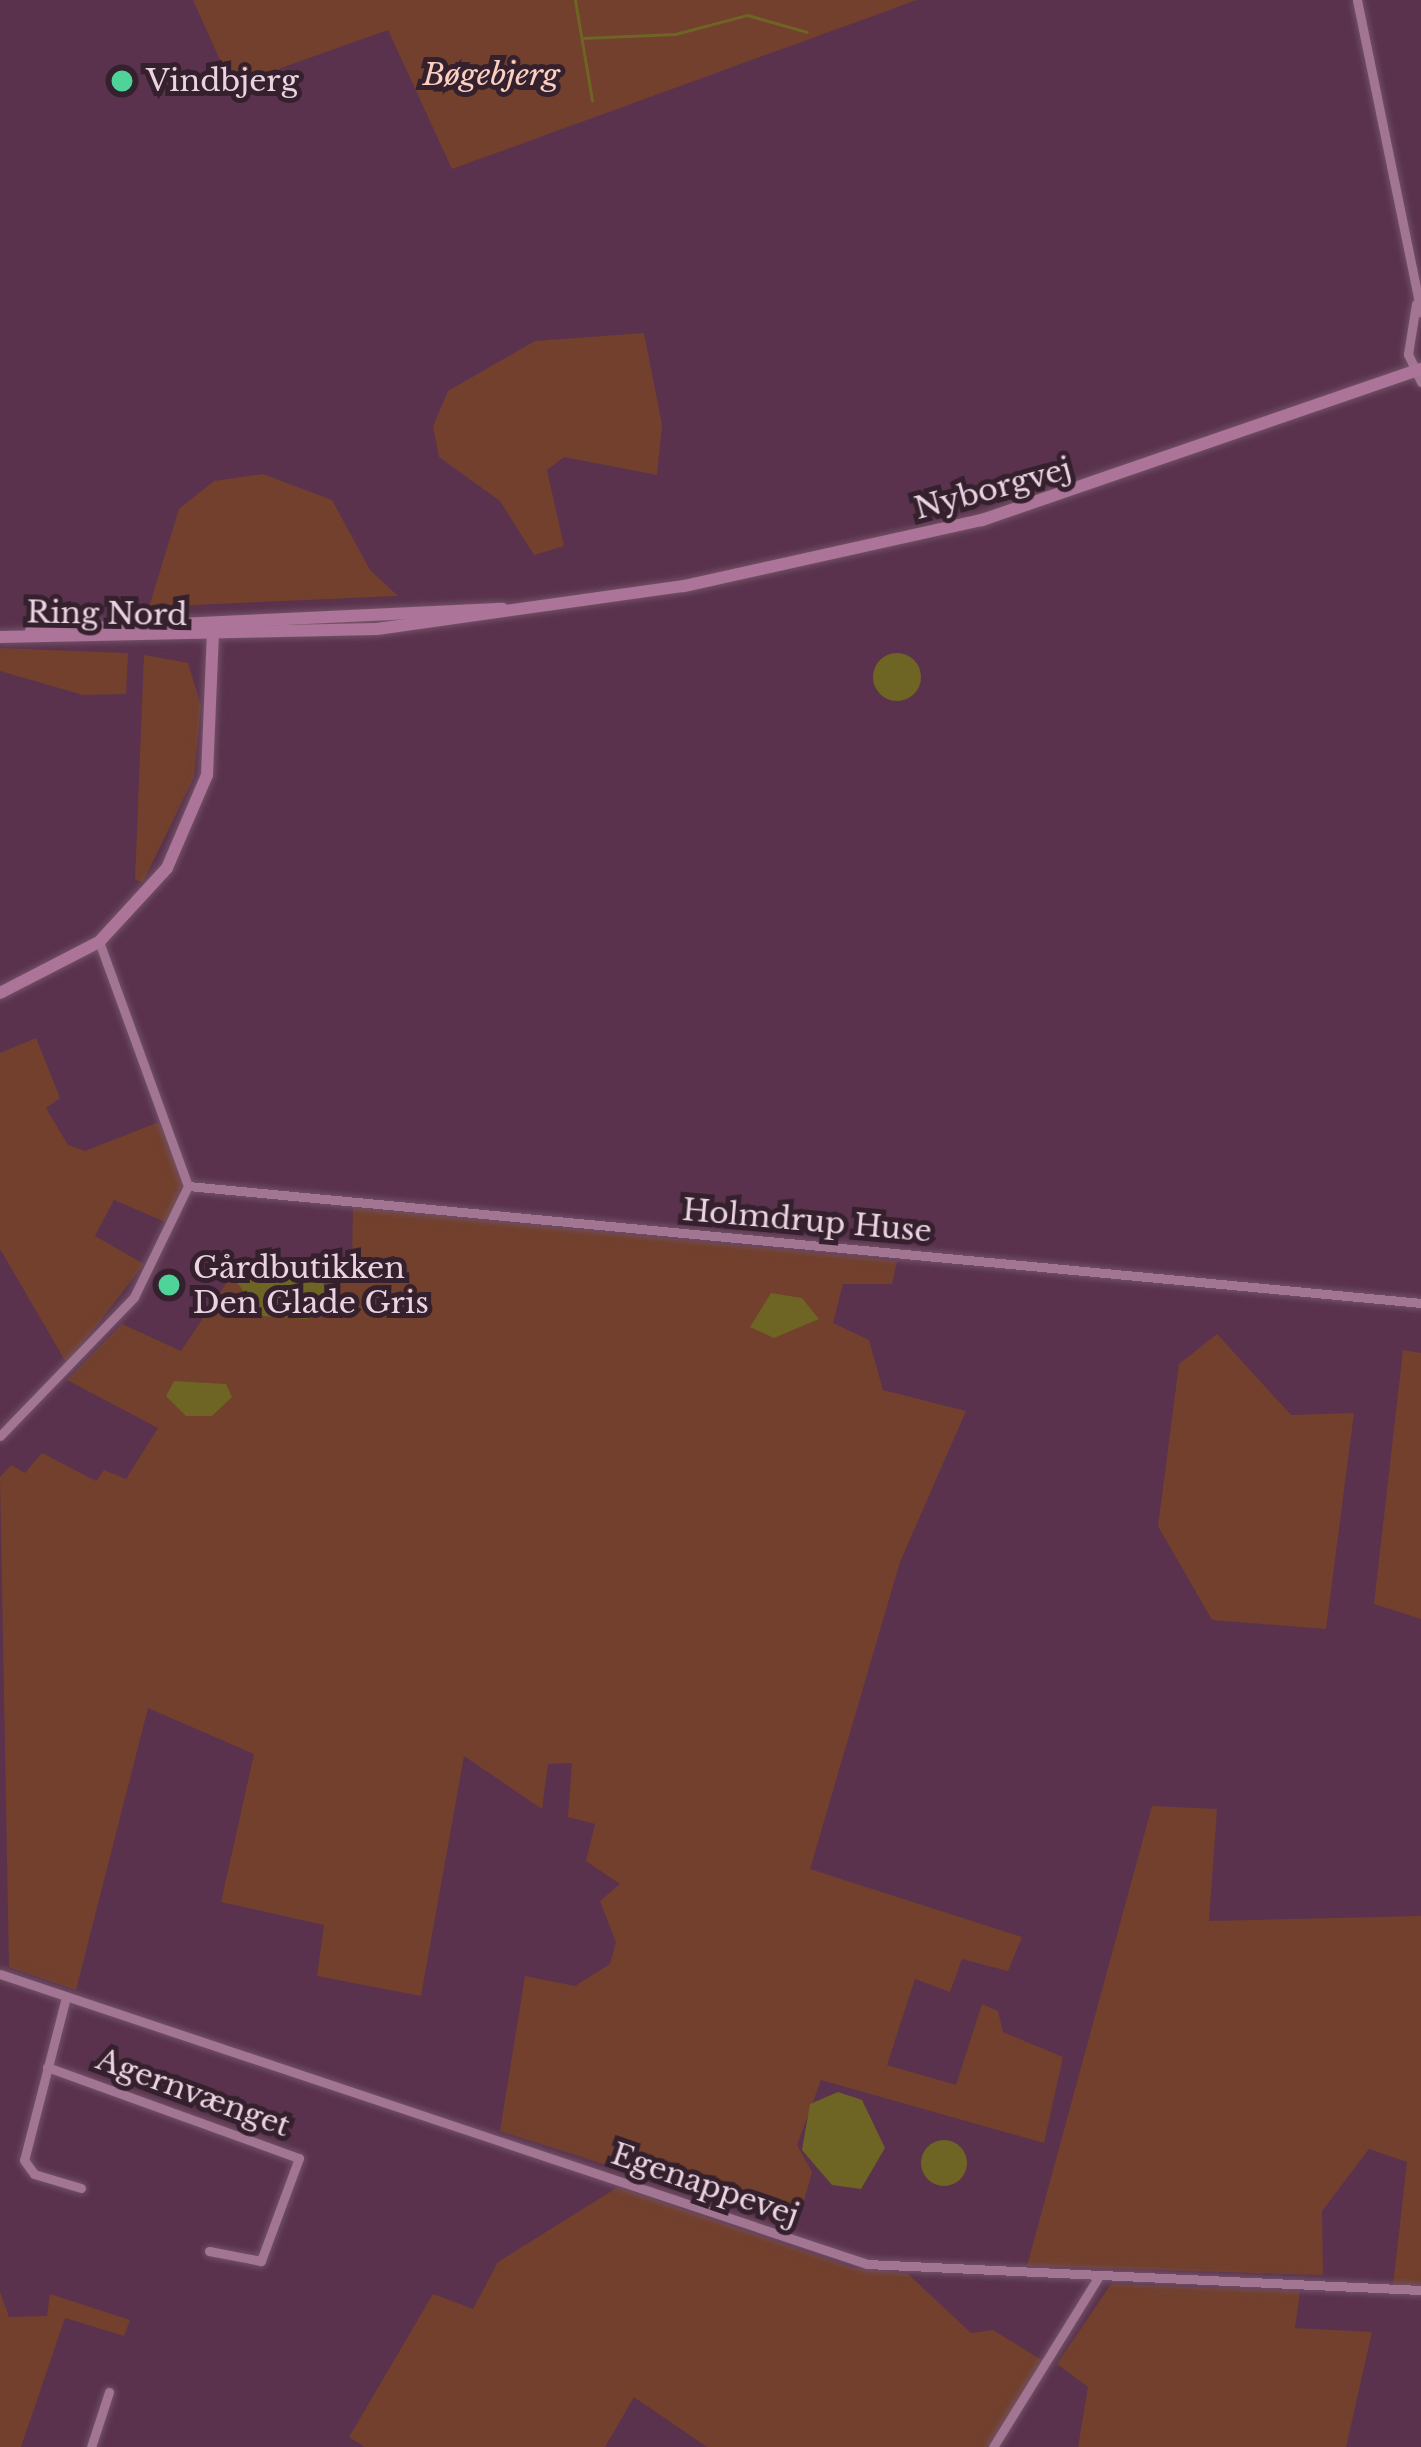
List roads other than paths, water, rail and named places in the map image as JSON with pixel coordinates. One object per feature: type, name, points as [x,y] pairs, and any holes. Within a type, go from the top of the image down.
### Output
[{"type":"main road","name":"Nyborgvej","points":[[213,639],[563,605],[982,520],[1418,374]]},
{"type":"main road","name":"Nyborgvej","points":[[212,620],[563,605]]},
{"type":"main road","name":"Ring Nord","points":[[0,635],[212,620]]},
{"type":"main road","points":[[0,993],[98,942],[157,881],[197,807],[213,742],[212,620]]},
{"type":"main road","name":"Ring Nord","points":[[0,635],[213,639]]},
{"type":"street","points":[[1357,0],[1421,313]]},
{"type":"street","points":[[1416,299],[1418,374]]},
{"type":"street","points":[[0,1436],[134,1297],[188,1186],[98,942]]},
{"type":"street","name":"Holmdrup Huse","points":[[188,1186],[1421,1303]]},
{"type":"street","name":"Egenappevej","points":[[0,1974],[842,2258],[1097,2279],[1421,2290]]},
{"type":"street","points":[[66,1997],[24,2160],[34,2174],[81,2188]]},
{"type":"street","name":"Agernvænget","points":[[47,2067],[299,2158],[261,2261],[209,2252]]},
{"type":"street","points":[[993,2447],[1097,2279]]},
{"type":"street","points":[[91,2447],[109,2392]]},
{"type":"waterway","points":[[575,0],[592,101]]},
{"type":"waterway","points":[[582,38],[675,34],[747,15],[807,32]]},
{"type":"place","name":"Vindbjerg","points":[[122,81]]},
{"type":"place","name":"Gårdbutikken Den Glade Gris","points":[[169,1285]]},
{"type":"park label","name":"Bøgebjerg","points":[[491,75]]}]
